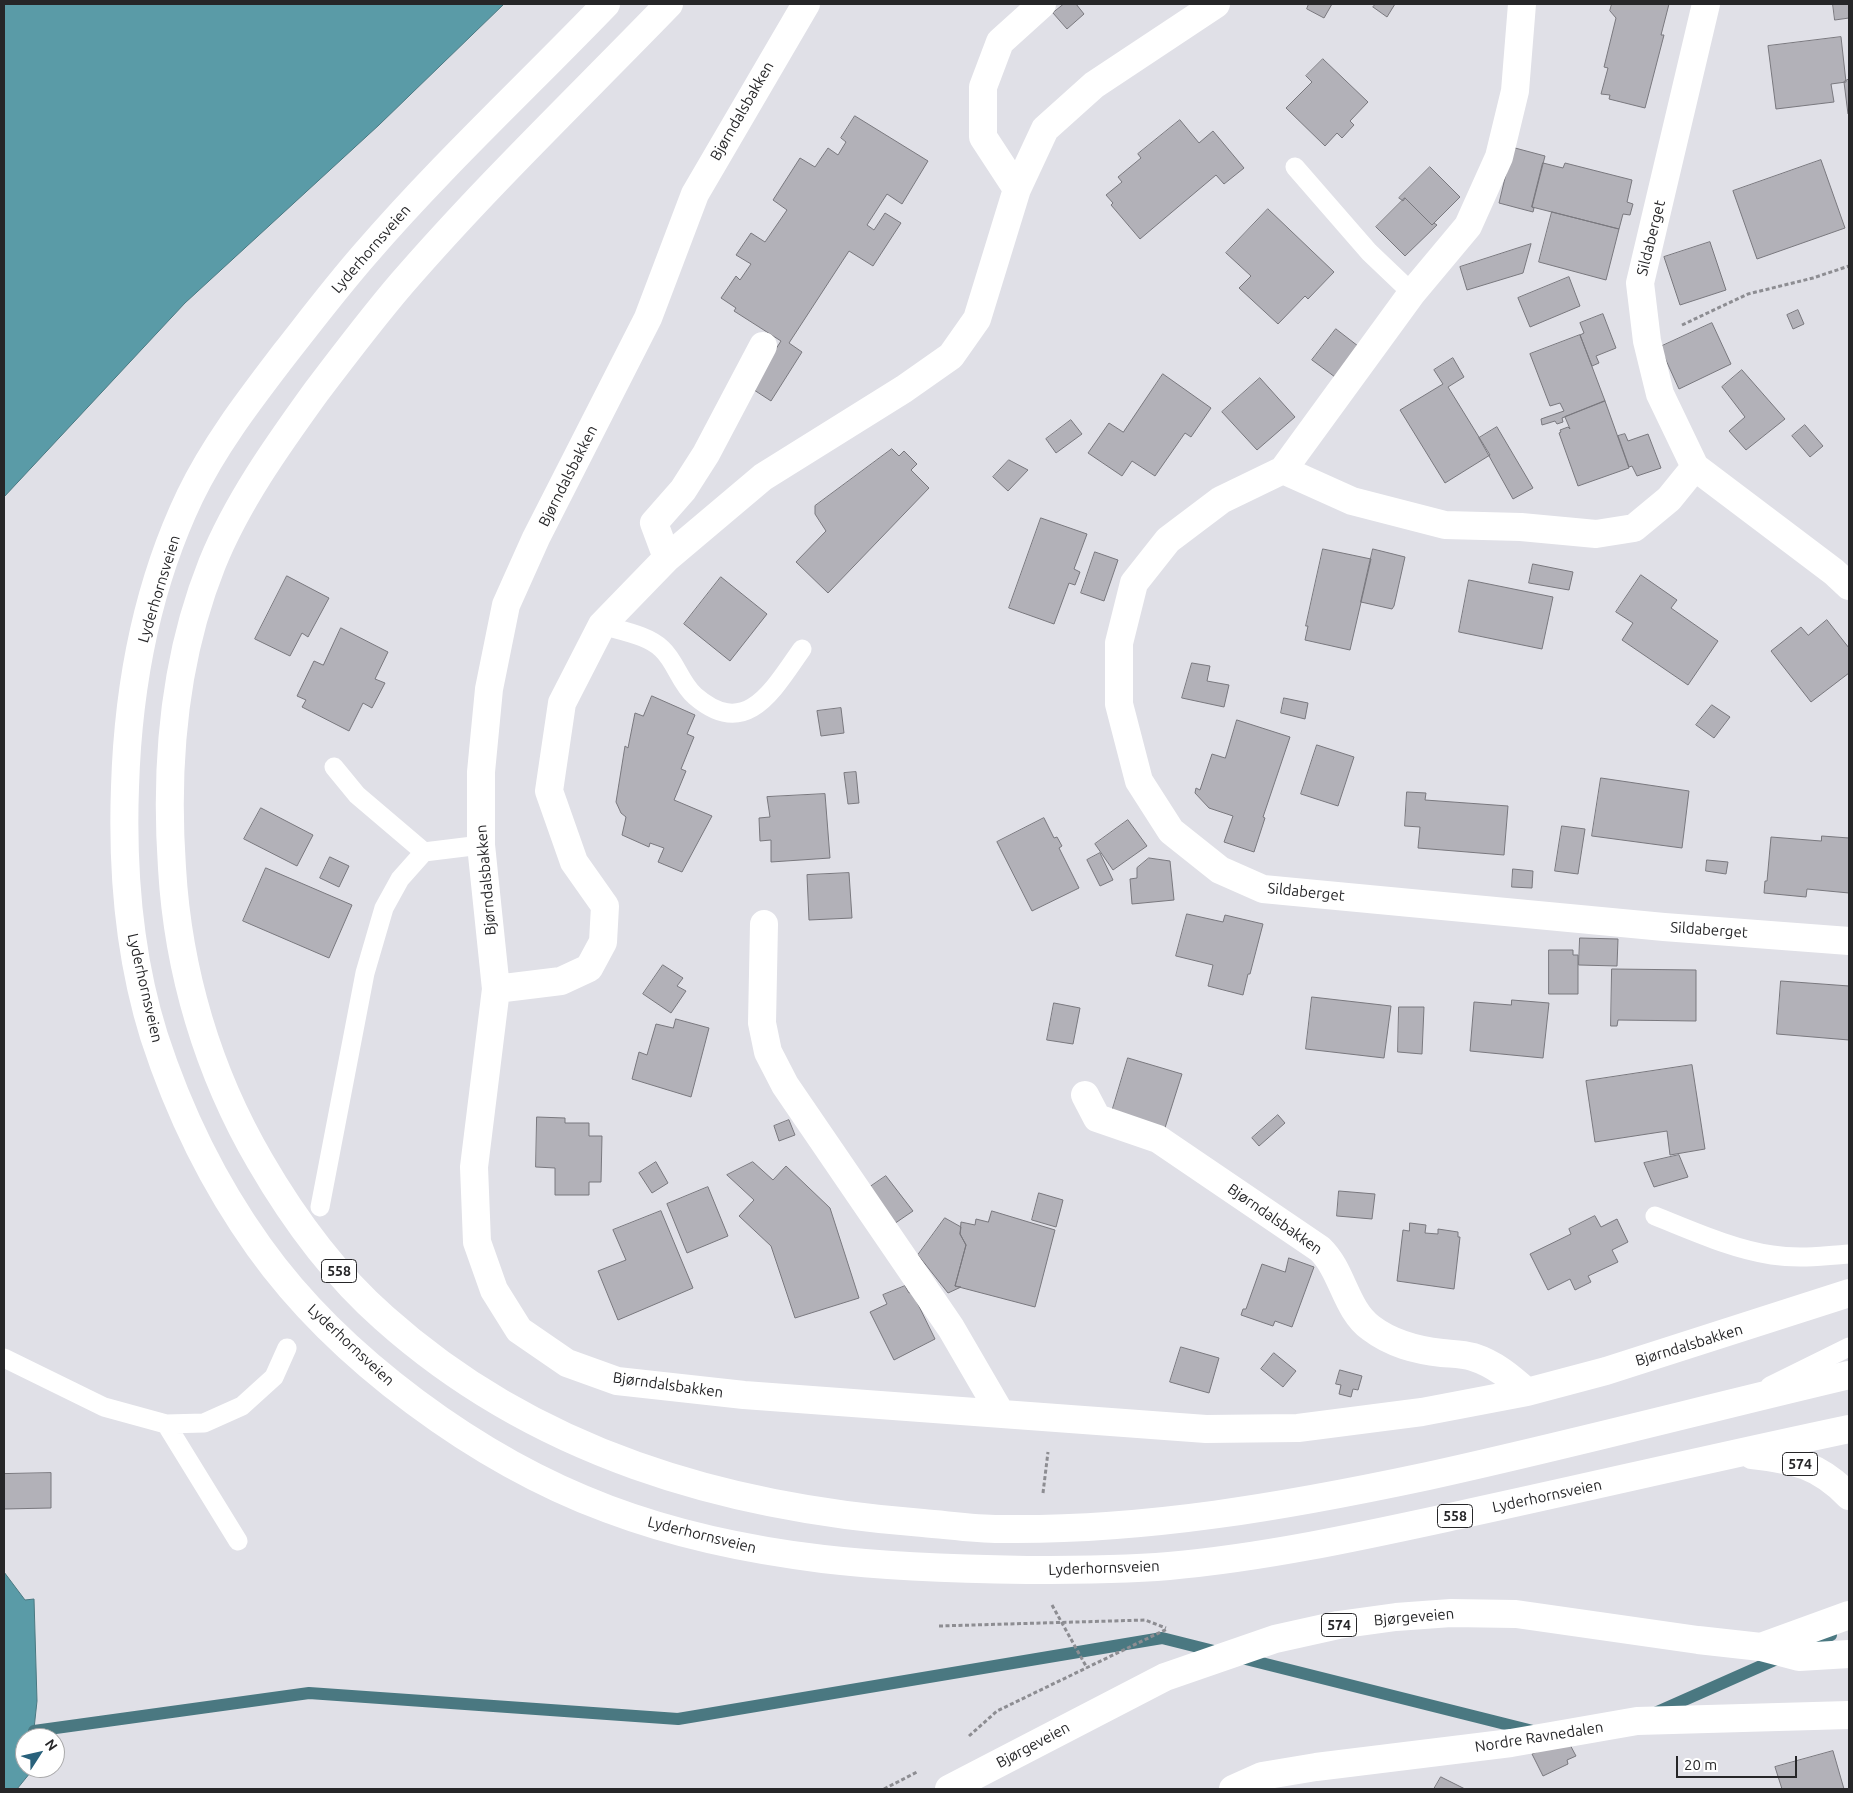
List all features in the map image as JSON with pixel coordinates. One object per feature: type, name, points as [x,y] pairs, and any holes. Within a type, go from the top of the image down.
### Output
[{"type":"street","name":"Lyderhornsveien","points":[[606,4],[439,174],[367,252],[258,388],[218,445],[188,499],[164,561],[144,631],[131,700],[123,833],[128,904],[136,962],[153,1034],[188,1126],[226,1194],[260,1248],[307,1305],[360,1357],[419,1406],[486,1451],[549,1484],[606,1508],[680,1532],[739,1546],[822,1558],[914,1568],[1087,1570],[1166,1566],[1254,1556],[1347,1539],[1849,1428]]},
{"type":"street","name":"558","points":[[669,4],[400,284],[342,357],[298,417],[237,512],[212,564],[191,628],[176,707],[170,783],[169,831],[174,903],[185,966],[204,1041],[234,1116],[279,1193],[324,1256],[381,1316],[445,1367],[509,1409],[581,1445],[666,1477],[741,1498],[822,1513],[902,1522],[994,1529],[1082,1528],[1159,1523],[1265,1508],[1348,1493],[1514,1457],[1849,1375]]},
{"type":"street","name":"Bjørndalsbakken","points":[[806,4],[695,194],[648,318],[536,538],[506,605],[489,689],[480,772],[481,845],[496,989],[474,1167],[476,1242],[494,1290],[519,1330],[567,1363],[617,1381],[744,1395],[1206,1429],[1298,1428],[1422,1412],[1527,1392],[1644,1359],[1849,1293]]},
{"type":"street","points":[[1017,189],[983,137],[983,87],[1000,42],[1042,4]]},
{"type":"street","points":[[496,989],[561,981],[589,968],[603,942],[605,906],[574,862],[549,791],[562,703],[602,625],[667,558],[763,477],[904,390],[951,356],[977,319],[1017,189],[1045,129],[1094,85],[1216,4]]},
{"type":"street","name":"Sildaberget","points":[[1522,4],[1515,91],[1499,157],[1468,226],[1412,293],[1284,470],[1221,500],[1168,540],[1134,583],[1119,643],[1119,704],[1139,782],[1171,831],[1220,870],[1263,889],[1664,927],[1849,941]]},
{"type":"street","name":"Sildaberget","points":[[1706,4],[1676,139],[1640,283],[1647,341],[1660,394],[1695,467],[1849,586]]},
{"type":"street","points":[[667,558],[654,523],[682,490],[706,454],[763,346]]},
{"type":"street","points":[[1284,470],[1352,501],[1445,525],[1521,527],[1596,534],[1634,528],[1669,500],[1695,467]]},
{"type":"street","points":[[764,924],[762,1023],[768,1052],[785,1085],[951,1328],[1002,1414]]},
{"type":"street","name":"Bjørndalsbakken","points":[[1085,1095],[1097,1118],[1158,1139],[1320,1249],[1331,1259],[1351,1304],[1362,1320],[1371,1328],[1396,1344],[1432,1352],[1472,1356],[1501,1369],[1527,1392]]},
{"type":"street","name":"574","points":[[1741,1453],[1775,1458],[1813,1468],[1832,1479],[1849,1496]]},
{"type":"street","name":"Bjørgeveien","points":[[1761,1647],[1844,1613]]},
{"type":"street","name":"Bjørgeveien","points":[[949,1789],[1165,1677],[1267,1642],[1338,1625],[1433,1614],[1516,1614],[1761,1647],[1799,1657],[1849,1654]]},
{"type":"street","name":"Nordre Ravnedalen","points":[[1233,1789],[1262,1776],[1316,1767],[1511,1743],[1637,1721],[1849,1714]]},
{"type":"lane","points":[[1295,167],[1369,252],[1412,293]]},
{"type":"lane","points":[[602,625],[643,638],[661,648],[672,661],[683,682],[695,696],[713,707],[730,714],[746,712],[758,706],[775,687],[802,649]]},
{"type":"lane","points":[[334,767],[357,795],[424,852]]},
{"type":"lane","points":[[320,1207],[365,973],[382,917],[400,879],[424,852],[481,845]]},
{"type":"lane","points":[[1655,1216],[1730,1244],[1771,1255],[1821,1257],[1849,1254]]},
{"type":"lane","points":[[1737,1402],[1849,1346]]},
{"type":"lane","points":[[4,1358],[104,1407],[166,1424],[204,1423],[242,1406],[274,1377],[287,1348]]},
{"type":"lane","points":[[166,1424],[238,1541]]},
{"type":"path","points":[[1647,341],[1748,294],[1813,278],[1849,266]]},
{"type":"path","points":[[939,1626],[1145,1620],[1167,1629],[997,1711],[968,1737]]},
{"type":"path","points":[[1074,1645],[1087,1668]]},
{"type":"path","points":[[884,1789],[924,1769]]},
{"type":"water","points":[[4,4],[504,4],[379,125],[185,303],[4,497]]},
{"type":"water","points":[[4,1572],[25,1600],[34,1599],[37,1701],[34,1728],[15,1728],[15,1778],[26,1778],[17,1789],[4,1789]]},
{"type":"building","points":[[1064,4],[1076,4],[1084,14],[1067,29],[1053,13]]},
{"type":"building","points":[[1309,4],[1332,4],[1324,18],[1307,9]]},
{"type":"building","points":[[1376,4],[1395,4],[1387,17],[1373,7]]},
{"type":"building","points":[[1612,4],[1669,4],[1661,35],[1664,35],[1645,108],[1609,99],[1610,95],[1601,94],[1608,68],[1604,67],[1616,18],[1610,11]]},
{"type":"building","points":[[1833,4],[1849,4],[1849,18],[1835,20]]},
{"type":"building","points":[[1841,37],[1846,82],[1831,84],[1834,102],[1776,109],[1768,46]]},
{"type":"building","points":[[1323,59],[1368,102],[1350,121],[1354,125],[1342,138],[1337,133],[1325,146],[1286,108],[1312,82],[1306,76]]},
{"type":"building","points":[[1849,79],[1849,114],[1848,114],[1844,82]]},
{"type":"building","points":[[855,116],[928,161],[902,204],[887,194],[867,225],[874,230],[885,213],[901,223],[873,266],[849,251],[789,343],[802,352],[771,401],[751,388],[781,341],[734,311],[736,308],[721,298],[736,276],[740,280],[751,264],[736,255],[751,233],[765,242],[787,210],[773,200],[800,158],[815,167],[828,148],[838,155],[846,142],[841,138]]},
{"type":"building","points":[[1180,120],[1199,143],[1213,131],[1244,168],[1224,184],[1216,175],[1140,239],[1111,205],[1113,203],[1106,195],[1122,182],[1118,177],[1141,158],[1138,154]]},
{"type":"building","points":[[1515,148],[1545,156],[1532,207],[1534,208],[1533,212],[1499,203],[1512,149]]},
{"type":"building","points":[[1821,160],[1845,228],[1757,259],[1733,191]]},
{"type":"building","points":[[1543,163],[1563,168],[1565,163],[1632,180],[1627,202],[1633,204],[1630,215],[1623,214],[1619,229],[1532,207]]},
{"type":"building","points":[[1430,167],[1460,197],[1432,225],[1405,198],[1403,201],[1399,198]]},
{"type":"building","points":[[1405,198],[1432,225],[1434,223],[1437,225],[1405,256],[1376,227]]},
{"type":"building","points":[[1268,209],[1334,272],[1308,299],[1305,296],[1278,324],[1239,288],[1251,276],[1226,253]]},
{"type":"building","points":[[1552,212],[1619,229],[1606,280],[1539,262]]},
{"type":"building","points":[[1710,242],[1726,290],[1680,305],[1664,257]]},
{"type":"building","points":[[1531,244],[1523,273],[1467,290],[1460,267]]},
{"type":"building","points":[[1569,277],[1580,306],[1530,327],[1518,298]]},
{"type":"building","points":[[1798,310],[1804,324],[1793,329],[1787,315]]},
{"type":"building","points":[[1603,314],[1616,348],[1596,356],[1599,363],[1592,366],[1580,335],[1584,333],[1580,323]]},
{"type":"building","points":[[1712,323],[1731,364],[1679,389],[1660,347]]},
{"type":"building","points":[[1336,329],[1358,346],[1335,377],[1312,360]]},
{"type":"building","points":[[1580,335],[1605,401],[1562,418],[1563,422],[1557,424],[1555,421],[1542,425],[1541,419],[1564,411],[1560,403],[1550,406],[1530,354]]},
{"type":"building","points":[[1453,358],[1464,377],[1448,387],[1490,455],[1445,483],[1400,410],[1443,384],[1434,370]]},
{"type":"building","points":[[1742,370],[1785,419],[1746,450],[1729,431],[1745,417],[1722,387]]},
{"type":"building","points":[[1163,374],[1211,408],[1191,437],[1185,433],[1155,476],[1132,461],[1122,476],[1088,453],[1109,423],[1123,432]]},
{"type":"building","points":[[1260,378],[1295,417],[1257,450],[1222,412]]},
{"type":"building","points":[[1605,401],[1629,468],[1578,486],[1559,433],[1561,432],[1560,430],[1568,427],[1570,429],[1565,417]]},
{"type":"building","points":[[1071,420],[1082,434],[1056,453],[1046,439]]},
{"type":"building","points":[[1805,425],[1823,446],[1810,457],[1792,436]]},
{"type":"building","points":[[1497,427],[1533,488],[1513,499],[1479,438]]},
{"type":"building","points":[[1625,434],[1628,441],[1648,434],[1661,468],[1637,476],[1632,466],[1629,467],[1618,436]]},
{"type":"building","points":[[892,449],[899,456],[904,451],[917,464],[911,470],[929,488],[828,593],[796,562],[826,531],[815,514],[815,506]]},
{"type":"building","points":[[1009,460],[1028,470],[1008,491],[993,477]]},
{"type":"building","points":[[1041,518],[1087,534],[1074,569],[1080,572],[1075,585],[1069,583],[1054,624],[1009,608]]},
{"type":"building","points":[[1323,549],[1371,559],[1350,650],[1305,640],[1308,626],[1306,626]]},
{"type":"building","points":[[1373,549],[1405,557],[1392,609],[1361,602]]},
{"type":"building","points":[[1095,552],[1118,560],[1104,601],[1081,593]]},
{"type":"building","points":[[1533,564],[1573,572],[1569,590],[1529,583]]},
{"type":"building","points":[[1641,575],[1677,600],[1671,608],[1718,641],[1688,685],[1622,640],[1633,623],[1616,612]]},
{"type":"building","points":[[287,576],[329,598],[308,637],[302,633],[290,656],[255,639]]},
{"type":"building","points":[[721,577],[767,614],[730,661],[684,624]]},
{"type":"building","points":[[1469,580],[1553,597],[1542,649],[1459,632]]},
{"type":"building","points":[[1827,620],[1849,648],[1849,673],[1811,702],[1771,651],[1801,627],[1808,635]]},
{"type":"building","points":[[341,628],[388,652],[375,679],[385,683],[372,708],[363,703],[349,731],[302,707],[306,700],[297,696],[314,661],[323,665]]},
{"type":"building","points":[[1192,663],[1210,666],[1207,681],[1229,685],[1224,707],[1182,698]]},
{"type":"building","points":[[652,696],[695,715],[687,734],[694,737],[681,769],[686,771],[674,800],[712,816],[682,872],[658,862],[664,848],[650,843],[649,847],[622,835],[626,817],[621,813],[616,802],[625,746],[628,748],[635,713],[643,716]]},
{"type":"building","points":[[1284,698],[1308,703],[1305,719],[1281,713]]},
{"type":"building","points":[[1712,705],[1730,717],[1714,738],[1696,725]]},
{"type":"building","points":[[841,708],[844,733],[821,736],[817,711]]},
{"type":"building","points":[[1237,720],[1290,737],[1263,817],[1265,818],[1254,852],[1224,842],[1233,816],[1209,808],[1195,793],[1196,788],[1200,790],[1212,754],[1225,758]]},
{"type":"building","points":[[1317,745],[1354,757],[1338,806],[1301,794]]},
{"type":"building","points":[[856,772],[859,803],[848,804],[844,773]]},
{"type":"building","points":[[1601,778],[1689,791],[1682,848],[1592,836]]},
{"type":"building","points":[[1407,792],[1426,793],[1425,800],[1508,806],[1504,855],[1418,848],[1420,827],[1405,826]]},
{"type":"building","points":[[825,794],[830,858],[771,862],[771,840],[760,841],[759,818],[770,817],[767,797]]},
{"type":"building","points":[[261,808],[313,835],[297,866],[244,839]]},
{"type":"building","points":[[1044,818],[1054,838],[1057,837],[1062,846],[1059,848],[1079,888],[1032,911],[997,842]]},
{"type":"building","points":[[1128,820],[1147,846],[1113,870],[1095,844]]},
{"type":"building","points":[[1562,826],[1585,829],[1578,874],[1555,871]]},
{"type":"building","points":[[1822,836],[1849,838],[1849,893],[1807,889],[1806,897],[1764,893],[1771,837],[1821,841]]},
{"type":"building","points":[[1100,853],[1113,880],[1100,886],[1087,860]]},
{"type":"building","points":[[330,857],[349,866],[339,887],[320,878]]},
{"type":"building","points":[[1149,858],[1170,861],[1174,900],[1132,904],[1130,879],[1137,878],[1137,868]]},
{"type":"building","points":[[1707,860],[1728,862],[1726,874],[1706,871]]},
{"type":"building","points":[[266,868],[352,905],[329,958],[243,921]]},
{"type":"building","points":[[1513,869],[1533,871],[1532,888],[1512,887]]},
{"type":"building","points":[[849,873],[852,918],[809,920],[807,875]]},
{"type":"building","points":[[1187,914],[1223,922],[1225,915],[1263,924],[1243,995],[1208,986],[1213,965],[1176,956]]},
{"type":"building","points":[[1580,938],[1618,939],[1617,966],[1579,965]]},
{"type":"building","points":[[1549,950],[1573,950],[1573,955],[1578,955],[1578,994],[1549,994]]},
{"type":"building","points":[[663,965],[683,978],[677,986],[686,991],[671,1013],[643,994]]},
{"type":"building","points":[[1612,969],[1696,970],[1696,1021],[1618,1020],[1617,1026],[1611,1026]]},
{"type":"building","points":[[1781,981],[1849,986],[1849,1040],[1777,1034]]},
{"type":"building","points":[[1312,997],[1391,1006],[1384,1058],[1306,1049]]},
{"type":"building","points":[[1512,1000],[1549,1003],[1543,1058],[1470,1051],[1474,1002],[1511,1005]]},
{"type":"building","points":[[1054,1003],[1080,1008],[1073,1044],[1047,1040]]},
{"type":"building","points":[[1399,1007],[1424,1007],[1422,1054],[1398,1052]]},
{"type":"building","points":[[676,1019],[709,1028],[691,1097],[632,1079],[639,1052],[647,1055],[656,1024],[673,1028]]},
{"type":"building","points":[[1128,1058],[1182,1074],[1164,1131],[1111,1115]]},
{"type":"building","points":[[1692,1065],[1705,1149],[1670,1155],[1667,1131],[1595,1142],[1586,1081]]},
{"type":"building","points":[[1278,1115],[1285,1123],[1259,1146],[1252,1138]]},
{"type":"building","points":[[537,1117],[565,1118],[565,1123],[589,1123],[589,1136],[602,1136],[601,1182],[589,1182],[589,1195],[555,1195],[555,1168],[536,1167]]},
{"type":"building","points":[[789,1120],[795,1135],[779,1141],[774,1126]]},
{"type":"building","points":[[1679,1155],[1688,1177],[1654,1187],[1644,1163]]},
{"type":"building","points":[[656,1162],[668,1183],[652,1193],[639,1173]]},
{"type":"building","points":[[753,1162],[773,1180],[786,1166],[830,1208],[859,1298],[795,1318],[771,1246],[739,1216],[754,1200],[727,1175]]},
{"type":"building","points":[[886,1176],[913,1211],[891,1226],[867,1189]]},
{"type":"building","points":[[708,1187],[728,1236],[687,1253],[667,1204]]},
{"type":"building","points":[[1339,1191],[1375,1194],[1372,1219],[1337,1216]]},
{"type":"building","points":[[1039,1193],[1063,1200],[1056,1227],[1032,1220]]},
{"type":"building","points":[[661,1211],[693,1288],[618,1320],[598,1271],[626,1260],[613,1230]]},
{"type":"building","points":[[992,1211],[1055,1230],[1035,1307],[955,1286],[966,1245],[960,1234],[961,1222],[975,1225],[976,1219],[988,1222]]},
{"type":"building","points":[[1595,1216],[1601,1227],[1617,1219],[1628,1242],[1612,1250],[1618,1262],[1588,1276],[1591,1282],[1575,1290],[1570,1279],[1548,1290],[1530,1254],[1571,1234],[1569,1229]]},
{"type":"building","points":[[945,1218],[961,1227],[960,1234],[966,1245],[955,1286],[961,1287],[948,1293],[918,1255]]},
{"type":"building","points":[[1410,1223],[1426,1225],[1425,1233],[1438,1234],[1438,1229],[1458,1232],[1458,1237],[1460,1237],[1454,1289],[1397,1281],[1403,1230],[1409,1231]]},
{"type":"building","points":[[1289,1258],[1314,1267],[1292,1327],[1275,1321],[1273,1326],[1241,1315],[1243,1309],[1246,1309],[1262,1264],[1285,1272]]},
{"type":"building","points":[[905,1286],[909,1293],[912,1292],[935,1339],[894,1360],[870,1312],[887,1304],[883,1295]]},
{"type":"building","points":[[1181,1347],[1219,1358],[1209,1393],[1170,1382]]},
{"type":"building","points":[[1274,1353],[1296,1371],[1283,1387],[1261,1369]]},
{"type":"building","points":[[1340,1370],[1362,1376],[1358,1390],[1353,1389],[1351,1397],[1339,1394],[1341,1385],[1336,1384]]},
{"type":"building","points":[[51,1473],[51,1508],[4,1509],[4,1474]]},
{"type":"building","points":[[1568,1741],[1576,1756],[1567,1760],[1568,1764],[1543,1776],[1532,1754],[1557,1742]]},
{"type":"building","points":[[1833,1751],[1844,1789],[1782,1789],[1775,1767]]},
{"type":"building","points":[[1441,1777],[1465,1789],[1434,1789]]},
{"type":"waterway","points":[[1655,1713],[1831,1635]]},
{"type":"waterway","points":[[56,1728],[309,1693],[678,1719],[1162,1638],[1533,1731]]}]
